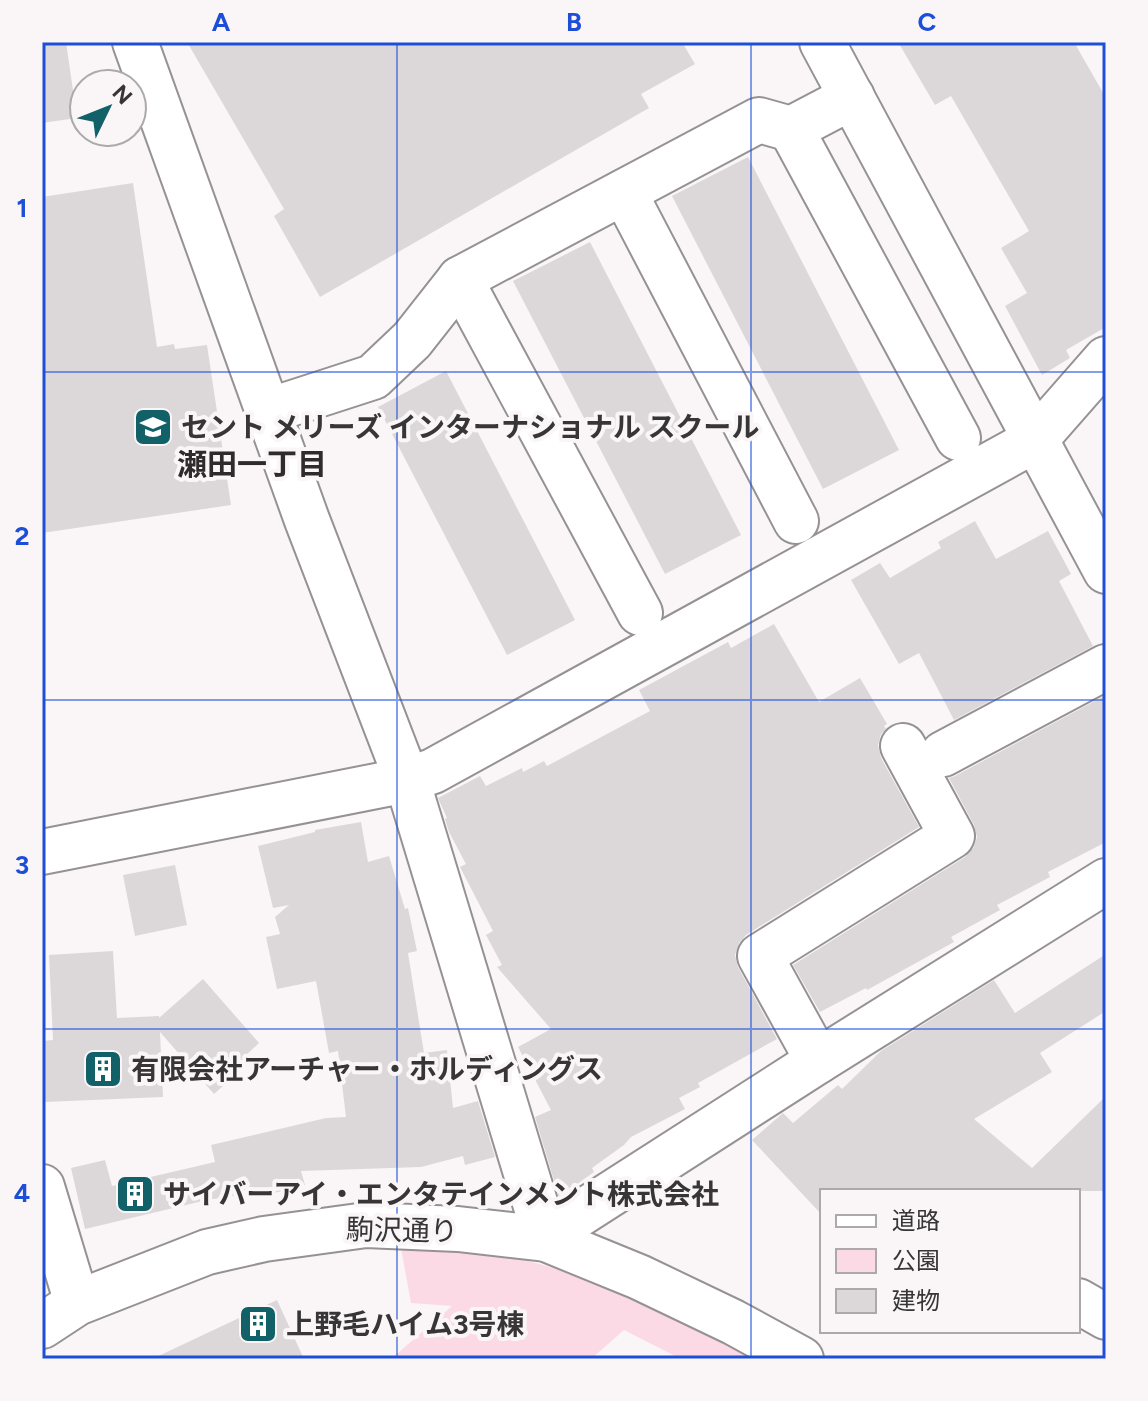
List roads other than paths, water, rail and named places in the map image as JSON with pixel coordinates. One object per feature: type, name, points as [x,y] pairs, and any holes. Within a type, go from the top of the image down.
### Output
[{"type":"street","points":[[135,42],[268,411],[407,780],[546,1239],[564,1224],[818,1061],[1106,881]]},
{"type":"street","points":[[822,42],[1106,571]]},
{"type":"street","points":[[268,411],[373,377],[412,340],[460,279],[759,120],[791,129],[852,97]]},
{"type":"street","points":[[791,129],[958,438]]},
{"type":"street","points":[[624,192],[796,521]]},
{"type":"street","points":[[460,279],[640,613]]},
{"type":"street","points":[[42,852],[407,780],[433,771],[1035,440],[1106,359]]},
{"type":"street","points":[[818,1061],[760,956],[952,836],[923,750],[1106,667]]},
{"type":"street","points":[[42,1187],[59,1314]]},
{"type":"street","name":"駒沢通り","points":[[59,1314],[207,1252],[264,1239],[366,1225],[458,1229],[546,1239],[639,1277],[801,1359]]},
{"type":"street","points":[[1080,1302],[1106,1317]]},
{"type":"place","name":"セント メリーズ インターナショナル スクール","points":[[153,427]]},
{"type":"place","name":"有限会社アーチャー・ホルディングス","points":[[103,1069]]},
{"type":"place","name":"サイバーアイ・エンタテインメント株式会社","points":[[135,1194]]},
{"type":"place","name":"上野毛ハイム3号棟","points":[[258,1324]]},
{"type":"district","name":"瀬田一丁目","points":[[252,464]]}]
